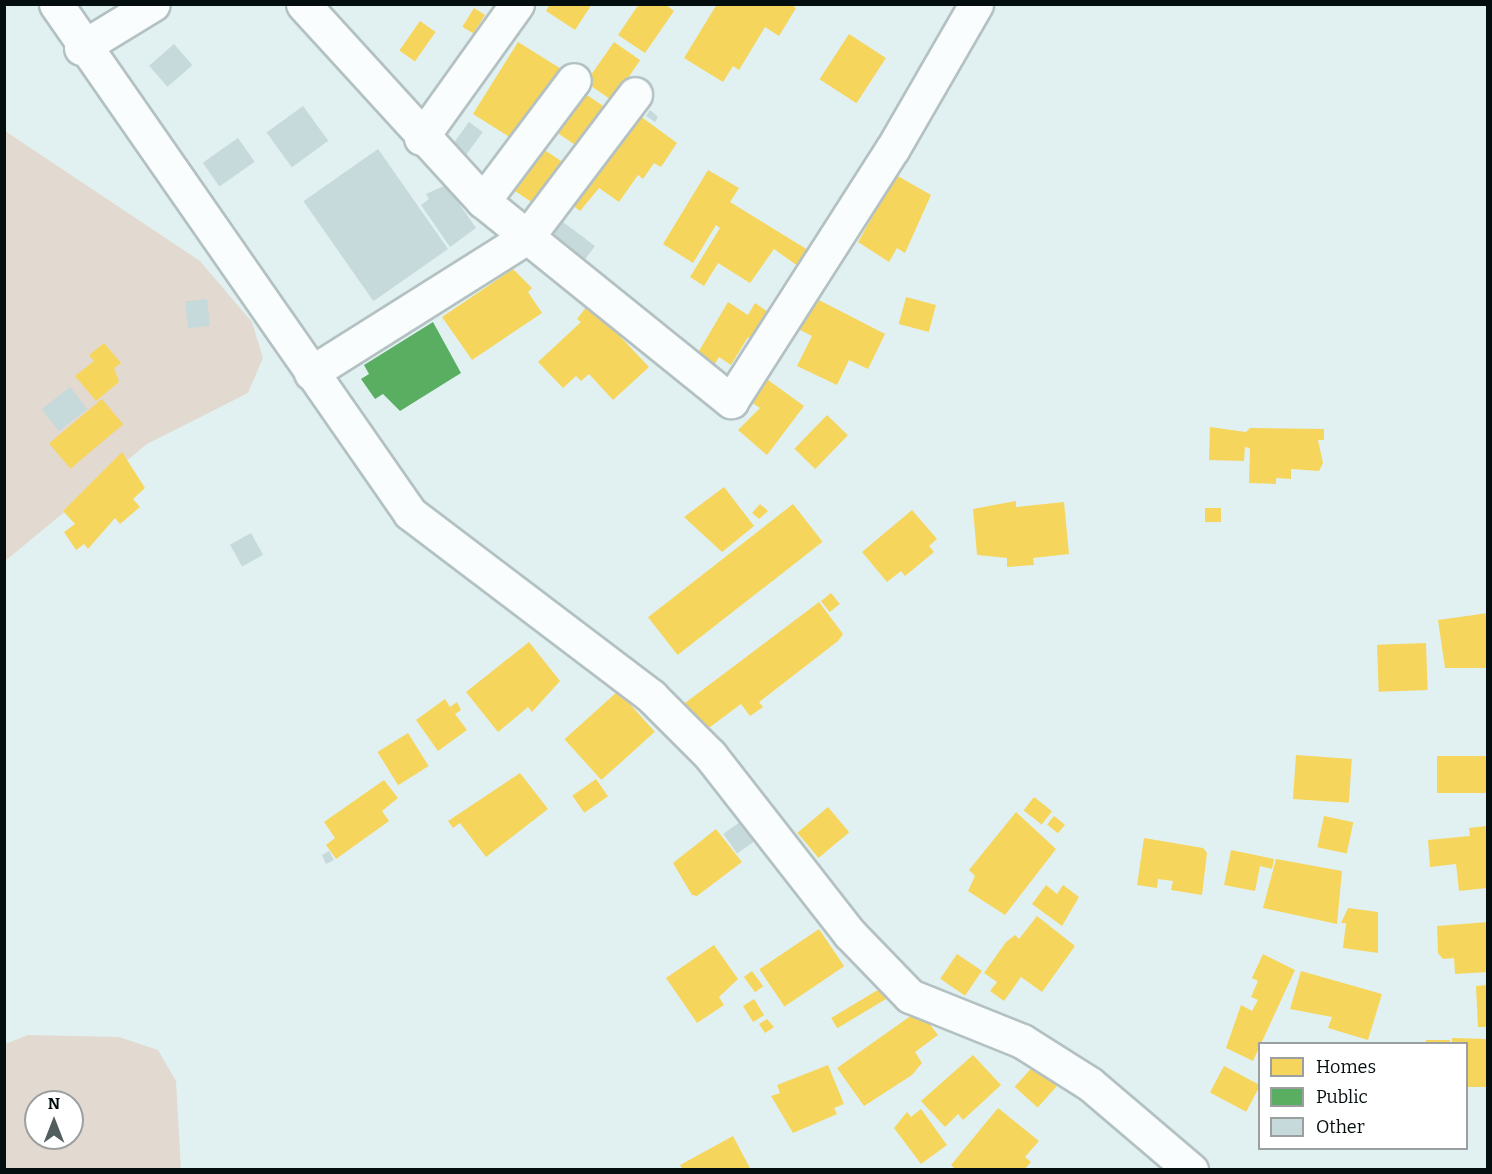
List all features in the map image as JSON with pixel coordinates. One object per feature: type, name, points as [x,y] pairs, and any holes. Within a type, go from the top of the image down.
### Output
[{"type":"street","points":[[56,4],[81,48],[410,513],[651,696],[710,755],[849,933],[910,996],[1022,1041],[1090,1084],[1191,1170]]},
{"type":"street","points":[[81,48],[153,4]]},
{"type":"street","points":[[303,4],[421,138],[483,201],[731,401],[893,148],[976,4]]},
{"type":"street","points":[[421,138],[517,4]]},
{"type":"street","points":[[483,201],[574,80]]},
{"type":"street","points":[[311,373],[527,237],[635,94]]},
{"type":"shaded area","points":[[5,131],[200,261],[252,322],[263,358],[248,393],[147,444],[5,561]]},
{"type":"shaded area","points":[[28,1035],[119,1037],[158,1050],[176,1081],[181,1169],[5,1169],[5,1044]]},
{"type":"building: Homes","points":[[550,4],[592,4],[575,30],[546,11]]},
{"type":"building: Homes","points":[[639,4],[665,4],[674,11],[645,53],[618,35]]},
{"type":"building: Homes","points":[[717,4],[791,4],[796,8],[779,36],[765,27],[739,70],[733,66],[723,82],[684,58]]},
{"type":"building: Homes","points":[[474,8],[485,15],[473,34],[462,27]]},
{"type":"building: Homes","points":[[420,21],[436,32],[415,61],[399,50]]},
{"type":"building: Homes","points":[[849,34],[886,58],[856,103],[820,79]]},
{"type":"building: Homes","points":[[518,42],[562,70],[517,142],[473,114]]},
{"type":"building: Homes","points":[[614,42],[640,60],[612,100],[586,82]]},
{"type":"building: Homes","points":[[581,91],[609,110],[582,150],[554,131]]},
{"type":"building: Homes","points":[[636,113],[677,143],[661,167],[654,163],[643,179],[638,175],[619,202],[599,188],[580,211],[571,204]]},
{"type":"building: Homes","points":[[543,149],[570,167],[542,209],[515,191],[527,165]]},
{"type":"building: Homes","points":[[708,170],[739,188],[730,202],[813,253],[802,269],[774,249],[750,283],[718,263],[704,286],[690,277],[720,228],[716,225],[693,263],[663,244]]},
{"type":"building: Homes","points":[[896,175],[931,195],[905,253],[897,248],[889,262],[858,242]]},
{"type":"building: Homes","points":[[513,269],[532,288],[528,292],[542,313],[472,360],[442,317]]},
{"type":"building: Homes","points":[[906,297],[936,305],[929,332],[899,324]]},
{"type":"building: Homes","points":[[815,298],[885,334],[868,369],[849,360],[837,385],[797,366],[812,336],[800,330]]},
{"type":"building: Homes","points":[[590,302],[617,323],[613,329],[649,367],[613,400],[589,374],[581,381],[576,376],[563,388],[538,362],[581,322],[577,319]]},
{"type":"building: Homes","points":[[728,302],[748,315],[755,303],[774,316],[759,343],[748,337],[731,365],[719,357],[713,367],[696,356]]},
{"type":"building: Homes","points":[[104,343],[121,363],[114,368],[119,382],[96,401],[75,376],[94,361],[89,355]]},
{"type":"building: Homes","points":[[764,377],[804,406],[767,455],[738,430],[760,408],[748,400]]},
{"type":"building: Homes","points":[[102,399],[123,424],[70,469],[49,443]]},
{"type":"building: Homes","points":[[827,415],[848,435],[815,469],[794,449]]},
{"type":"building: Homes","points":[[1210,427],[1246,432],[1250,428],[1324,429],[1324,440],[1318,440],[1323,463],[1319,471],[1291,469],[1291,479],[1276,478],[1276,484],[1249,483],[1250,448],[1245,447],[1244,461],[1209,460]]},
{"type":"building: Homes","points":[[122,452],[145,488],[133,499],[140,507],[120,524],[115,518],[88,549],[84,544],[76,550],[64,532],[75,524],[63,511]]},
{"type":"building: Homes","points":[[724,487],[754,526],[722,552],[684,517]]},
{"type":"building: Homes","points":[[1016,501],[1016,507],[1064,502],[1069,554],[1033,558],[1034,565],[1007,567],[1007,558],[977,555],[973,509]]},
{"type":"building: Homes","points":[[760,504],[768,511],[759,519],[752,513]]},
{"type":"building: Homes","points":[[793,504],[823,542],[678,655],[648,617]]},
{"type":"building: Homes","points":[[1205,508],[1221,508],[1221,522],[1205,522]]},
{"type":"building: Homes","points":[[912,510],[937,539],[929,546],[934,552],[905,576],[901,571],[887,582],[862,552]]},
{"type":"building: Homes","points":[[831,593],[840,604],[830,612],[821,601]]},
{"type":"building: Homes","points":[[819,602],[843,634],[838,641],[759,702],[763,707],[750,716],[741,704],[706,730],[685,703]]},
{"type":"building: Homes","points":[[1488,613],[1488,668],[1445,668],[1438,620]]},
{"type":"building: Homes","points":[[529,642],[560,681],[532,712],[528,707],[498,732],[466,692]]},
{"type":"building: Homes","points":[[1426,643],[1428,690],[1379,692],[1377,645]]},
{"type":"building: Homes","points":[[618,691],[655,732],[601,780],[564,739]]},
{"type":"building: Homes","points":[[445,699],[450,707],[457,702],[461,710],[455,714],[467,730],[438,751],[416,720]]},
{"type":"building: Homes","points":[[408,733],[429,766],[398,785],[377,752]]},
{"type":"building: Homes","points":[[1296,755],[1352,759],[1349,803],[1293,799]]},
{"type":"building: Homes","points":[[1437,756],[1488,756],[1488,793],[1437,793]]},
{"type":"building: Homes","points":[[520,773],[548,809],[486,857],[460,823],[453,828],[448,821]]},
{"type":"building: Homes","points":[[596,779],[608,796],[584,813],[572,796]]},
{"type":"building: Homes","points":[[384,780],[398,798],[382,811],[389,821],[336,859],[326,845],[335,838],[324,822]]},
{"type":"building: Homes","points":[[1034,797],[1052,811],[1042,825],[1024,810]]},
{"type":"building: Homes","points":[[828,807],[849,832],[819,858],[797,833]]},
{"type":"building: Homes","points":[[1016,812],[1056,849],[1005,915],[968,891],[975,876],[969,870]]},
{"type":"building: Homes","points":[[1054,816],[1065,825],[1058,833],[1047,825]]},
{"type":"building: Homes","points":[[1324,816],[1353,822],[1347,854],[1317,847]]},
{"type":"building: Homes","points":[[1486,826],[1487,888],[1459,891],[1456,864],[1430,867],[1428,840],[1470,836],[1469,828]]},
{"type":"building: Homes","points":[[716,829],[742,862],[697,896],[692,895],[673,863]]},
{"type":"building: Homes","points":[[1144,838],[1203,848],[1207,853],[1202,895],[1171,890],[1173,881],[1158,879],[1157,888],[1137,885]]},
{"type":"building: Homes","points":[[1231,850],[1274,859],[1272,869],[1260,866],[1255,891],[1224,885]]},
{"type":"building: Homes","points":[[1276,859],[1342,871],[1337,924],[1263,908]]},
{"type":"building: Homes","points":[[1046,885],[1057,894],[1063,885],[1079,897],[1062,926],[1032,904]]},
{"type":"building: Homes","points":[[1348,908],[1378,912],[1378,953],[1343,948],[1346,923],[1341,923]]},
{"type":"building: Homes","points":[[1037,916],[1075,946],[1042,992],[1021,977],[1004,1001],[990,991],[997,982],[984,973],[1006,942],[1015,935],[1019,939]]},
{"type":"building: Homes","points":[[1488,922],[1488,972],[1455,974],[1454,958],[1443,959],[1438,953],[1437,926]]},
{"type":"building: Homes","points":[[819,929],[844,966],[784,1007],[759,969]]},
{"type":"building: Homes","points":[[714,945],[738,979],[719,997],[724,1005],[697,1023],[666,978]]},
{"type":"building: Homes","points":[[957,954],[982,971],[965,996],[940,979]]},
{"type":"building: Homes","points":[[1263,954],[1295,970],[1262,1042],[1258,1042],[1258,1050],[1253,1061],[1226,1048],[1241,1005],[1252,1011],[1258,1000],[1251,997],[1258,981],[1252,978]]},
{"type":"building: Homes","points":[[752,971],[763,986],[755,992],[744,977]]},
{"type":"building: Homes","points":[[1301,971],[1382,994],[1368,1040],[1328,1028],[1332,1017],[1290,1009]]},
{"type":"building: Homes","points":[[886,985],[892,995],[837,1028],[831,1018]]},
{"type":"building: Homes","points":[[1488,985],[1488,1027],[1478,1027],[1476,986]]},
{"type":"building: Homes","points":[[754,999],[764,1015],[753,1022],[743,1006]]},
{"type":"building: Homes","points":[[919,1010],[938,1035],[915,1052],[922,1063],[912,1075],[864,1106],[837,1068]]},
{"type":"building: Homes","points":[[767,1019],[774,1027],[765,1033],[759,1024]]},
{"type":"building: Homes","points":[[1452,1038],[1488,1039],[1488,1087],[1468,1087],[1468,1042],[1452,1042]]},
{"type":"building: Homes","points":[[1426,1040],[1450,1040],[1450,1042],[1426,1042]]},
{"type":"building: Homes","points":[[973,1055],[1001,1085],[963,1120],[958,1114],[945,1127],[921,1101]]},
{"type":"building: Homes","points":[[1036,1063],[1059,1084],[1038,1108],[1015,1087]]},
{"type":"building: Homes","points":[[828,1065],[844,1104],[834,1108],[837,1114],[793,1133],[771,1096],[780,1093],[777,1085]]},
{"type":"building: Homes","points":[[1224,1066],[1258,1084],[1258,1089],[1246,1112],[1210,1092]]},
{"type":"building: Homes","points":[[998,1108],[1039,1141],[1025,1157],[1031,1162],[1024,1170],[956,1170],[951,1165]]},
{"type":"building: Homes","points":[[921,1109],[947,1145],[921,1164],[894,1128],[907,1112],[911,1117]]},
{"type":"building: Homes","points":[[733,1136],[751,1170],[683,1170],[680,1165]]},
{"type":"building: Public","points":[[433,322],[461,373],[400,411],[383,394],[375,399],[361,379],[369,374],[364,365]]},
{"type":"building: Other","points":[[174,44],[192,65],[167,87],[149,66]]},
{"type":"building: Other","points":[[303,106],[328,141],[292,167],[267,132]]},
{"type":"building: Other","points":[[650,110],[658,117],[655,122],[646,116]]},
{"type":"building: Other","points":[[469,122],[483,132],[465,157],[451,147]]},
{"type":"building: Other","points":[[238,138],[255,162],[219,186],[203,163]]},
{"type":"building: Other","points":[[378,149],[448,249],[373,301],[303,201]]},
{"type":"building: Other","points":[[446,185],[476,228],[450,247],[421,205],[429,199],[426,194]]},
{"type":"building: Other","points":[[563,222],[595,246],[581,265],[549,241]]},
{"type":"building: Other","points":[[207,299],[210,326],[188,328],[185,301]]},
{"type":"building: Other","points":[[70,387],[87,409],[59,431],[42,409]]},
{"type":"building: Other","points":[[251,533],[263,555],[242,567],[230,545]]},
{"type":"building: Other","points":[[743,820],[757,840],[737,853],[723,834]]},
{"type":"building: Other","points":[[329,851],[334,860],[326,864],[322,855]]}]
